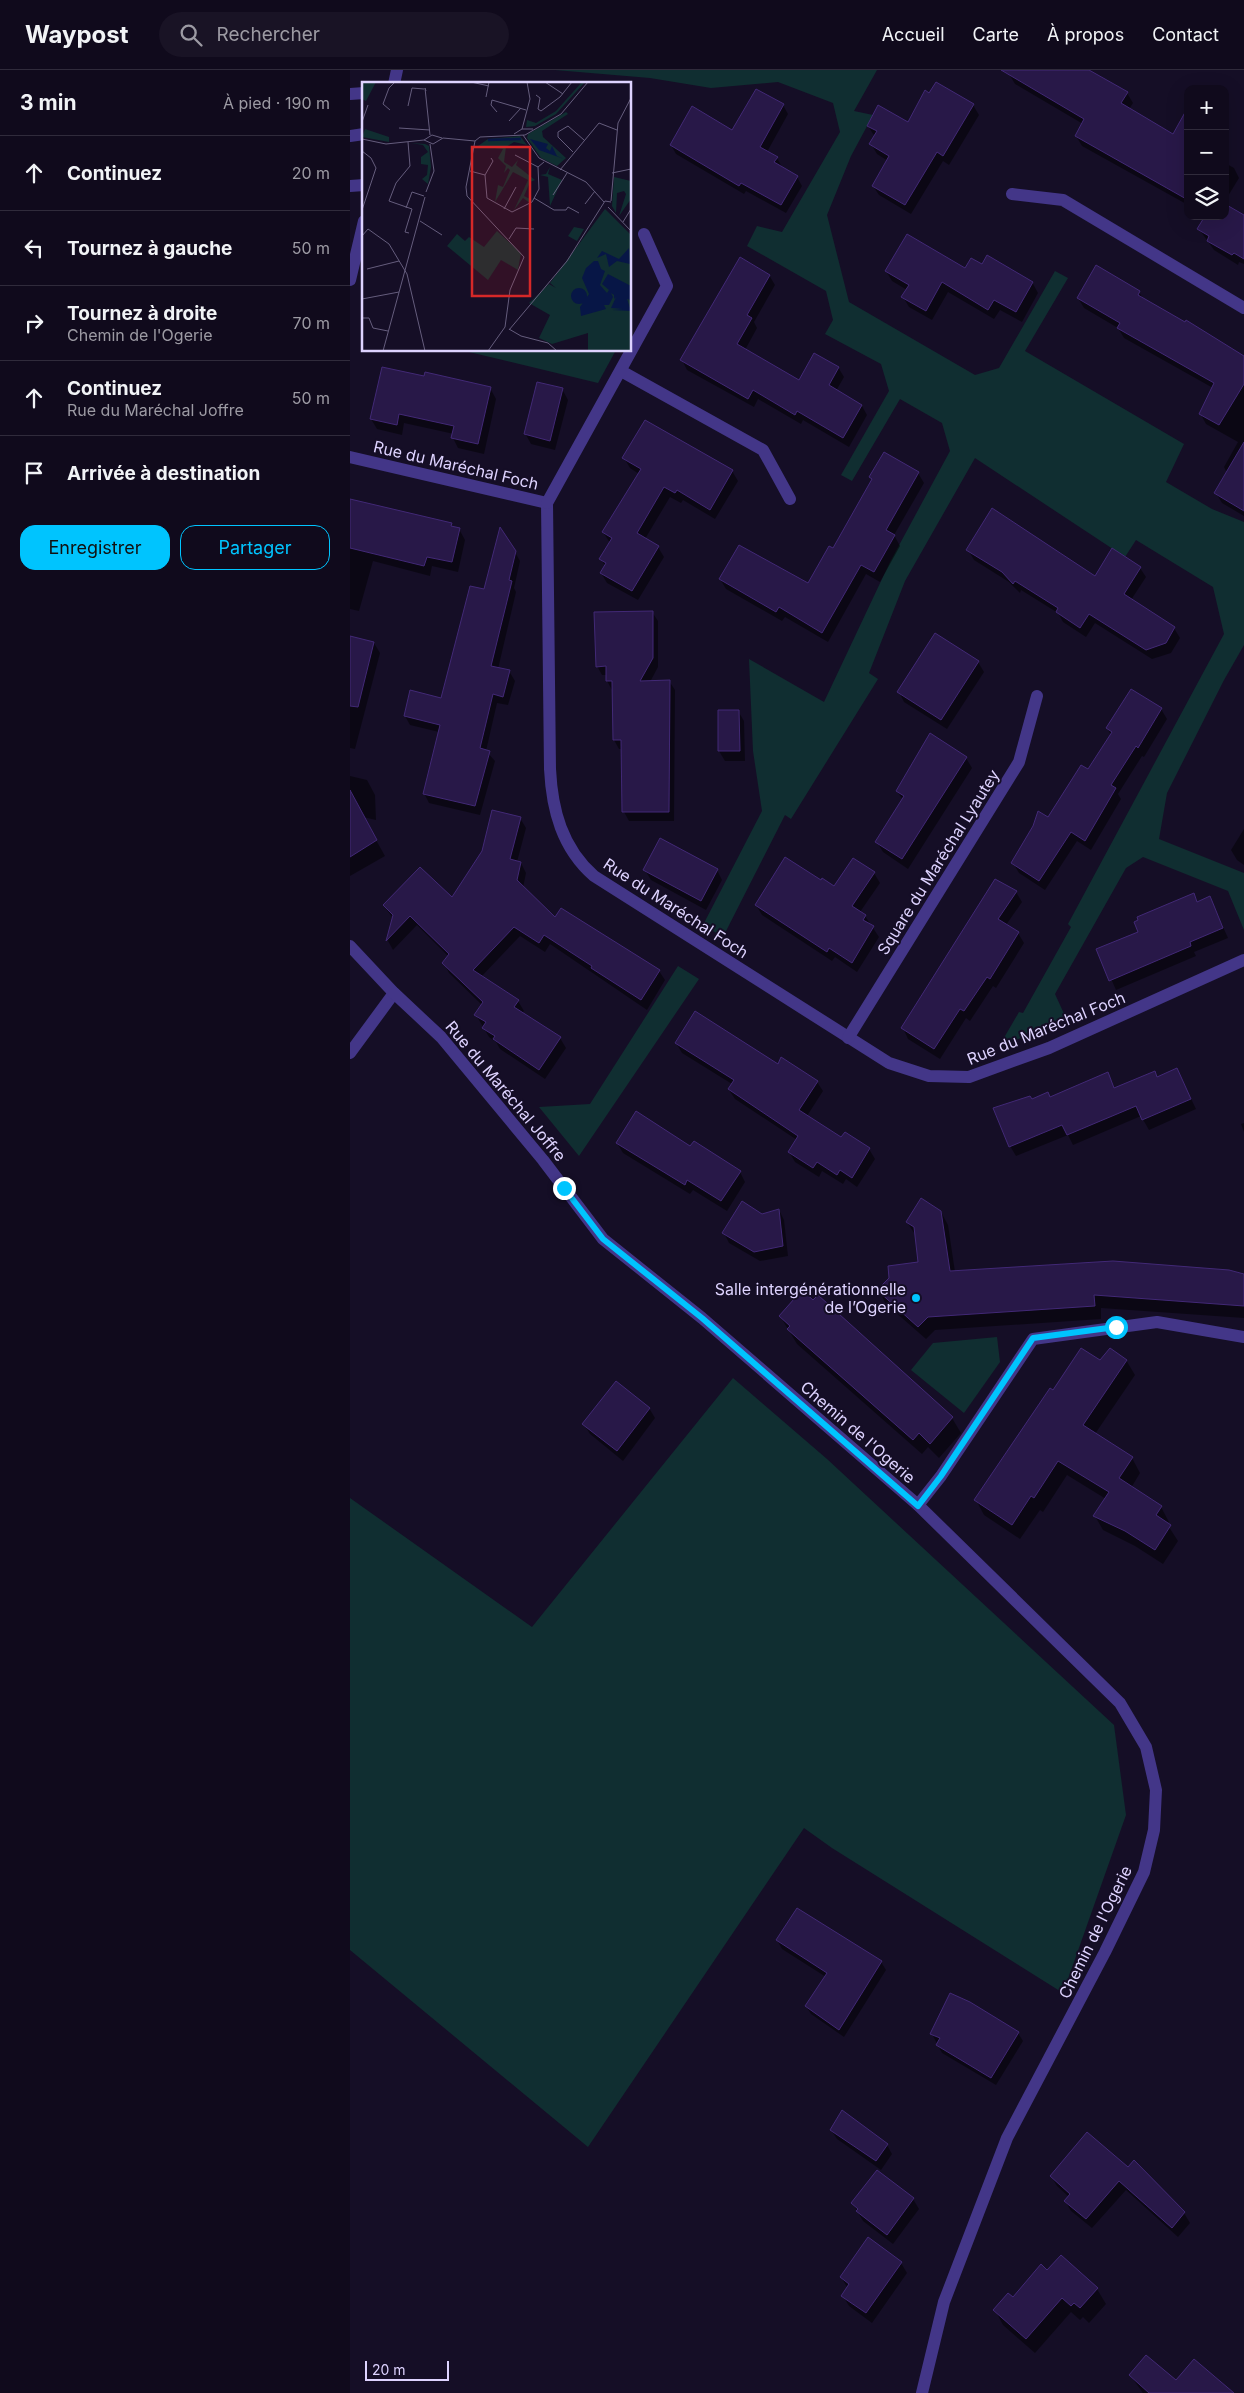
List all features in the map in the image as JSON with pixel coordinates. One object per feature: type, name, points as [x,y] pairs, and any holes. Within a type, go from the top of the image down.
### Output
[{"type":"street","points":[[1012,194],[1063,200],[1244,308]]},
{"type":"street","points":[[350,280],[362,229]]},
{"type":"street","points":[[547,502],[667,286],[644,234]]},
{"type":"street","points":[[620,371],[763,450],[790,499]]},
{"type":"street","name":"Rue du Maréchal Foch","points":[[350,457],[547,502],[550,769],[555,809],[569,848],[580,864],[594,876],[889,1063],[929,1076],[969,1077],[1049,1048],[1244,960]]},
{"type":"street","name":"Square du Maréchal Lyautey","points":[[848,1038],[1019,762],[1037,696]]},
{"type":"street","name":"Rue du Maréchal Joffre","points":[[350,946],[394,993],[441,1037],[543,1160],[603,1239],[702,1318]]},
{"type":"street","points":[[350,1053],[394,993]]},
{"type":"street","name":"Chemin de l'Ogerie","points":[[702,1318],[918,1506],[1120,1703],[1146,1747],[1156,1790],[1154,1830],[1144,1872],[1105,1952],[1007,2138],[944,2302],[922,2393]]},
{"type":"street","points":[[918,1506],[941,1476],[1033,1338],[1156,1322],[1244,1337]]},
{"type":"green space","points":[[555,70],[877,70],[854,111],[873,115],[851,156],[827,215],[849,302],[975,375],[999,368],[1055,271],[1068,278],[1025,351],[1184,444],[1166,482],[1212,509],[1244,522],[1244,645],[1224,680],[1167,793],[1159,839],[1244,873],[1244,930],[1228,891],[1143,857],[1126,868],[1055,994],[1066,1018],[998,1048],[1019,1012],[1023,1013],[1071,927],[1068,924],[1224,634],[1213,587],[1136,540],[1125,557],[975,458],[905,581],[869,673],[878,679],[791,819],[785,815],[723,937],[703,925],[762,811],[753,751],[749,659],[824,702],[890,562],[950,451],[942,423],[900,399],[852,481],[841,475],[889,391],[881,364],[825,334],[833,320],[826,291],[747,246],[757,226],[782,232],[840,132],[833,103],[778,82],[711,88],[650,78]]},
{"type":"green space","points":[[469,351],[615,351],[598,383]]},
{"type":"green space","points":[[678,966],[699,979],[579,1156],[539,1107],[590,1104]]},
{"type":"green space","points":[[997,1337],[1000,1362],[964,1413],[911,1370],[933,1343]]},
{"type":"green space","points":[[733,1378],[827,1459],[1114,1725],[1126,1815],[1063,1993],[832,1848],[804,1828],[588,2147],[350,1950],[350,1498],[532,1627]]},
{"type":"building","points":[[1001,70],[1089,70],[1128,92],[1121,103],[1173,134],[1184,114],[1184,198],[1075,136],[1084,119]]},
{"type":"building","points":[[936,82],[974,104],[943,156],[937,152],[905,205],[872,186],[889,156],[869,144],[877,131],[867,126],[878,105],[908,122],[925,90],[929,93]]},
{"type":"building","points":[[756,89],[784,104],[760,147],[778,157],[774,162],[798,176],[781,205],[741,183],[739,186],[670,145],[692,106],[732,130]]},
{"type":"building","points":[[1229,206],[1244,215],[1244,259],[1234,253],[1232,255],[1207,241],[1209,236],[1197,229],[1203,220],[1229,220]]},
{"type":"building","points":[[907,234],[965,268],[971,258],[982,264],[987,255],[1033,282],[1016,312],[994,300],[988,310],[942,282],[926,311],[901,297],[909,285],[885,271]]},
{"type":"building","points":[[740,257],[770,275],[747,315],[752,318],[737,344],[799,380],[814,353],[839,367],[829,385],[862,405],[843,438],[797,411],[795,415],[753,390],[748,399],[680,360]]},
{"type":"building","points":[[1096,265],[1140,291],[1138,295],[1185,322],[1186,320],[1244,356],[1244,384],[1219,425],[1199,414],[1214,383],[1117,328],[1120,323],[1077,298]]},
{"type":"building","points":[[382,367],[424,376],[425,372],[491,387],[478,444],[451,438],[454,426],[399,414],[397,425],[370,419]]},
{"type":"building","points":[[537,382],[563,388],[550,441],[524,434]]},
{"type":"building","points":[[645,420],[733,470],[710,510],[677,490],[675,493],[664,487],[637,533],[659,546],[632,591],[600,573],[606,563],[599,559],[612,538],[602,532],[641,469],[622,458]]},
{"type":"building","points":[[1244,442],[1244,511],[1214,493]]},
{"type":"building","points":[[884,452],[919,472],[886,530],[895,535],[874,572],[861,565],[822,633],[779,607],[776,612],[719,579],[739,545],[808,583],[829,546],[833,548],[872,479],[869,477]]},
{"type":"building","points":[[350,499],[452,523],[451,526],[460,528],[452,562],[427,557],[424,566],[350,548]]},
{"type":"building","points":[[992,508],[1095,576],[1112,548],[1141,567],[1124,594],[1175,627],[1166,643],[1146,650],[1089,614],[1080,628],[1056,612],[1058,608],[1015,581],[1013,584],[1002,572],[966,550]]},
{"type":"building","points":[[500,527],[516,551],[509,580],[512,581],[491,666],[510,670],[503,697],[493,694],[480,748],[490,751],[475,806],[423,794],[440,725],[404,716],[410,690],[441,698],[470,586],[484,589]]},
{"type":"building","points":[[653,611],[653,658],[640,681],[670,680],[669,812],[622,812],[621,740],[613,740],[612,681],[606,681],[606,666],[596,667],[594,612]]},
{"type":"building","points":[[935,633],[979,661],[941,720],[897,692]]},
{"type":"building","points":[[350,636],[374,642],[358,707],[350,706]]},
{"type":"building","points":[[1131,689],[1162,708],[1138,748],[1136,746],[1111,785],[1116,788],[1085,841],[1071,832],[1039,881],[1011,863],[1033,826],[1038,811],[1048,817],[1081,765],[1088,769],[1112,732],[1106,728]]},
{"type":"building","points":[[718,710],[739,710],[740,751],[718,751]]},
{"type":"building","points":[[930,733],[967,757],[902,859],[875,842],[904,796],[896,791]]},
{"type":"building","points":[[350,790],[377,840],[350,857]]},
{"type":"building","points":[[492,810],[521,817],[510,859],[521,862],[517,880],[555,917],[561,908],[660,970],[641,1000],[544,935],[539,943],[514,927],[473,970],[519,1000],[514,1007],[561,1037],[539,1070],[493,1039],[495,1036],[482,1028],[486,1022],[474,1015],[483,1002],[442,963],[449,954],[410,916],[386,941],[393,915],[383,905],[420,867],[452,897],[482,851]]},
{"type":"building","points":[[660,838],[718,869],[701,901],[643,870]]},
{"type":"building","points":[[785,857],[834,886],[853,858],[875,872],[852,906],[866,915],[863,920],[874,926],[852,963],[829,948],[827,952],[755,905]]},
{"type":"building","points":[[995,879],[1017,891],[998,919],[1019,932],[990,979],[987,977],[964,1011],[960,1009],[934,1049],[901,1028]]},
{"type":"building","points":[[1194,893],[1197,902],[1210,896],[1223,928],[1190,942],[1191,946],[1109,981],[1096,949],[1138,932],[1134,922],[1138,920],[1137,917]]},
{"type":"building","points":[[695,1011],[778,1064],[781,1057],[818,1081],[799,1110],[841,1137],[845,1132],[870,1148],[852,1178],[840,1170],[837,1175],[817,1162],[813,1168],[788,1152],[798,1136],[728,1089],[734,1080],[675,1043]]},
{"type":"building","points":[[1177,1068],[1191,1099],[1142,1120],[1136,1106],[1067,1135],[1062,1125],[1009,1147],[993,1108],[1030,1096],[1032,1099],[1048,1092],[1050,1097],[1108,1072],[1114,1088],[1155,1071],[1157,1077]]},
{"type":"building","points":[[636,1111],[690,1146],[694,1141],[741,1171],[721,1201],[687,1180],[685,1185],[616,1143]]},
{"type":"building","points":[[921,1198],[941,1211],[950,1271],[1113,1261],[1229,1270],[1244,1274],[1244,1306],[1094,1295],[1095,1306],[928,1317],[918,1327],[877,1290],[889,1278],[888,1266],[918,1262],[914,1227],[906,1222]]},
{"type":"building","points":[[742,1201],[762,1214],[779,1209],[783,1246],[754,1252],[722,1233]]},
{"type":"building","points":[[802,1290],[813,1300],[818,1295],[953,1417],[930,1444],[919,1433],[913,1440],[787,1329],[790,1326],[779,1316]]},
{"type":"building","points":[[1081,1348],[1100,1360],[1110,1348],[1127,1360],[1083,1425],[1133,1457],[1119,1478],[1162,1506],[1156,1515],[1171,1525],[1155,1550],[1125,1531],[1093,1516],[1109,1492],[1058,1461],[1034,1498],[1031,1496],[1012,1525],[974,1500],[1050,1388],[1053,1390]]},
{"type":"building","points":[[616,1381],[650,1408],[617,1451],[582,1424]]},
{"type":"building","points":[[797,1908],[882,1961],[839,2030],[805,2006],[827,1973],[776,1940]]},
{"type":"building","points":[[950,1993],[970,2002],[1019,2032],[991,2078],[936,2045],[940,2038],[930,2034]]},
{"type":"building","points":[[842,2110],[888,2144],[876,2161],[830,2130]]},
{"type":"building","points":[[1087,2132],[1128,2167],[1134,2160],[1185,2212],[1172,2228],[1119,2181],[1086,2219],[1064,2201],[1070,2194],[1050,2176]]},
{"type":"building","points":[[877,2170],[914,2198],[887,2235],[856,2211],[858,2209],[851,2203]]},
{"type":"building","points":[[868,2237],[902,2262],[866,2313],[841,2296],[849,2284],[840,2277]]},
{"type":"building","points":[[1061,2255],[1098,2288],[1080,2308],[1074,2303],[1071,2306],[1062,2298],[1026,2339],[993,2310],[1008,2293],[1013,2297],[1041,2264],[1047,2270]]},
{"type":"building","points":[[1146,2355],[1176,2380],[1194,2359],[1234,2393],[1149,2393],[1129,2375]]},
{"type":"place","name":"Salle intergénérationnelle de l’Ogerie","points":[[916,1298]]},
{"type":"route","points":[[564,1188],[603,1239],[702,1318],[918,1506],[941,1476],[1033,1338],[1116,1327]]}]
